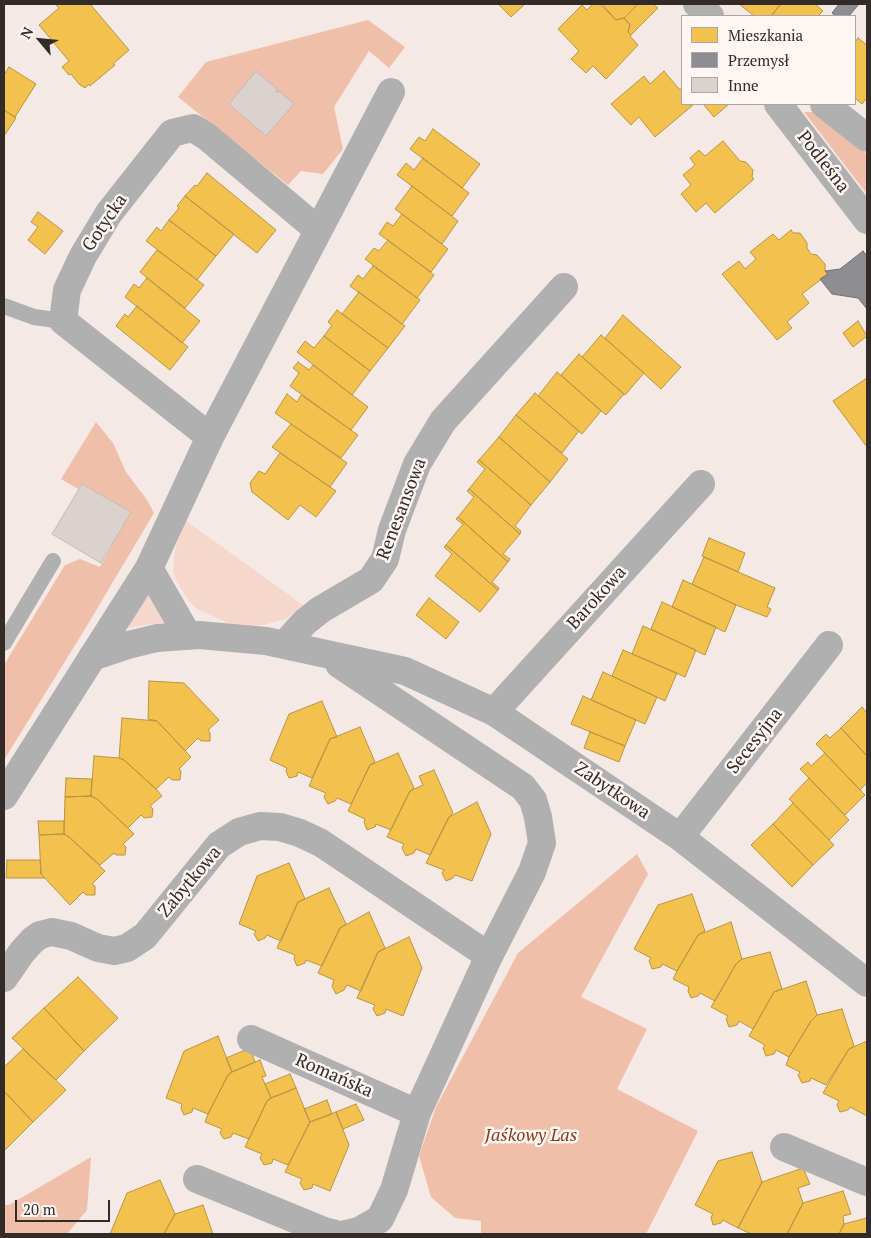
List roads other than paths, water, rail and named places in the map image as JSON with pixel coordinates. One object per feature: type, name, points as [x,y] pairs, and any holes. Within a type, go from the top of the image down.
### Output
[{"type":"street","points":[[697,4],[709,15]]},
{"type":"street","points":[[4,796],[149,568],[210,437],[391,92]]},
{"type":"street","name":"Podleśna","points":[[779,105],[867,220]]},
{"type":"street","points":[[825,105],[867,138]]},
{"type":"street","name":"Gotycka","points":[[63,321],[67,290],[83,256],[109,213],[172,132],[193,128],[206,136],[318,230]]},
{"type":"street","name":"Renesansowa","points":[[284,646],[305,622],[320,610],[371,580],[385,559],[392,530],[417,464],[443,421],[564,287]]},
{"type":"street","points":[[63,321],[210,437]]},
{"type":"street","name":"Barokowa","points":[[494,712],[701,484]]},
{"type":"street","points":[[149,568],[188,636]]},
{"type":"street","name":"Zabytkowa","points":[[92,657],[157,638],[199,635],[266,641],[405,672],[494,712],[680,838],[867,983]]},
{"type":"street","name":"Secesyjna","points":[[680,838],[829,645]]},
{"type":"street","name":"Zabytkowa","points":[[328,656],[523,787],[533,800],[542,843],[532,872],[489,956],[417,1113],[394,1190],[380,1219],[359,1231],[346,1234]]},
{"type":"street","name":"Zabytkowa","points":[[4,978],[33,940],[40,935],[52,932],[71,936],[98,948],[114,950],[127,948],[145,936],[219,845],[239,832],[260,826],[280,827],[300,833],[321,843],[489,956]]},
{"type":"street","name":"Romańska","points":[[251,1039],[417,1113]]},
{"type":"street","points":[[784,1148],[867,1182]]},
{"type":"street","points":[[197,1179],[324,1231],[336,1234]]},
{"type":"lane","points":[[4,306],[34,317],[63,321]]},
{"type":"lane","points":[[4,643],[54,560]]},
{"type":"park label","name":"Jaśkowy Las","points":[[531,1136]]}]
